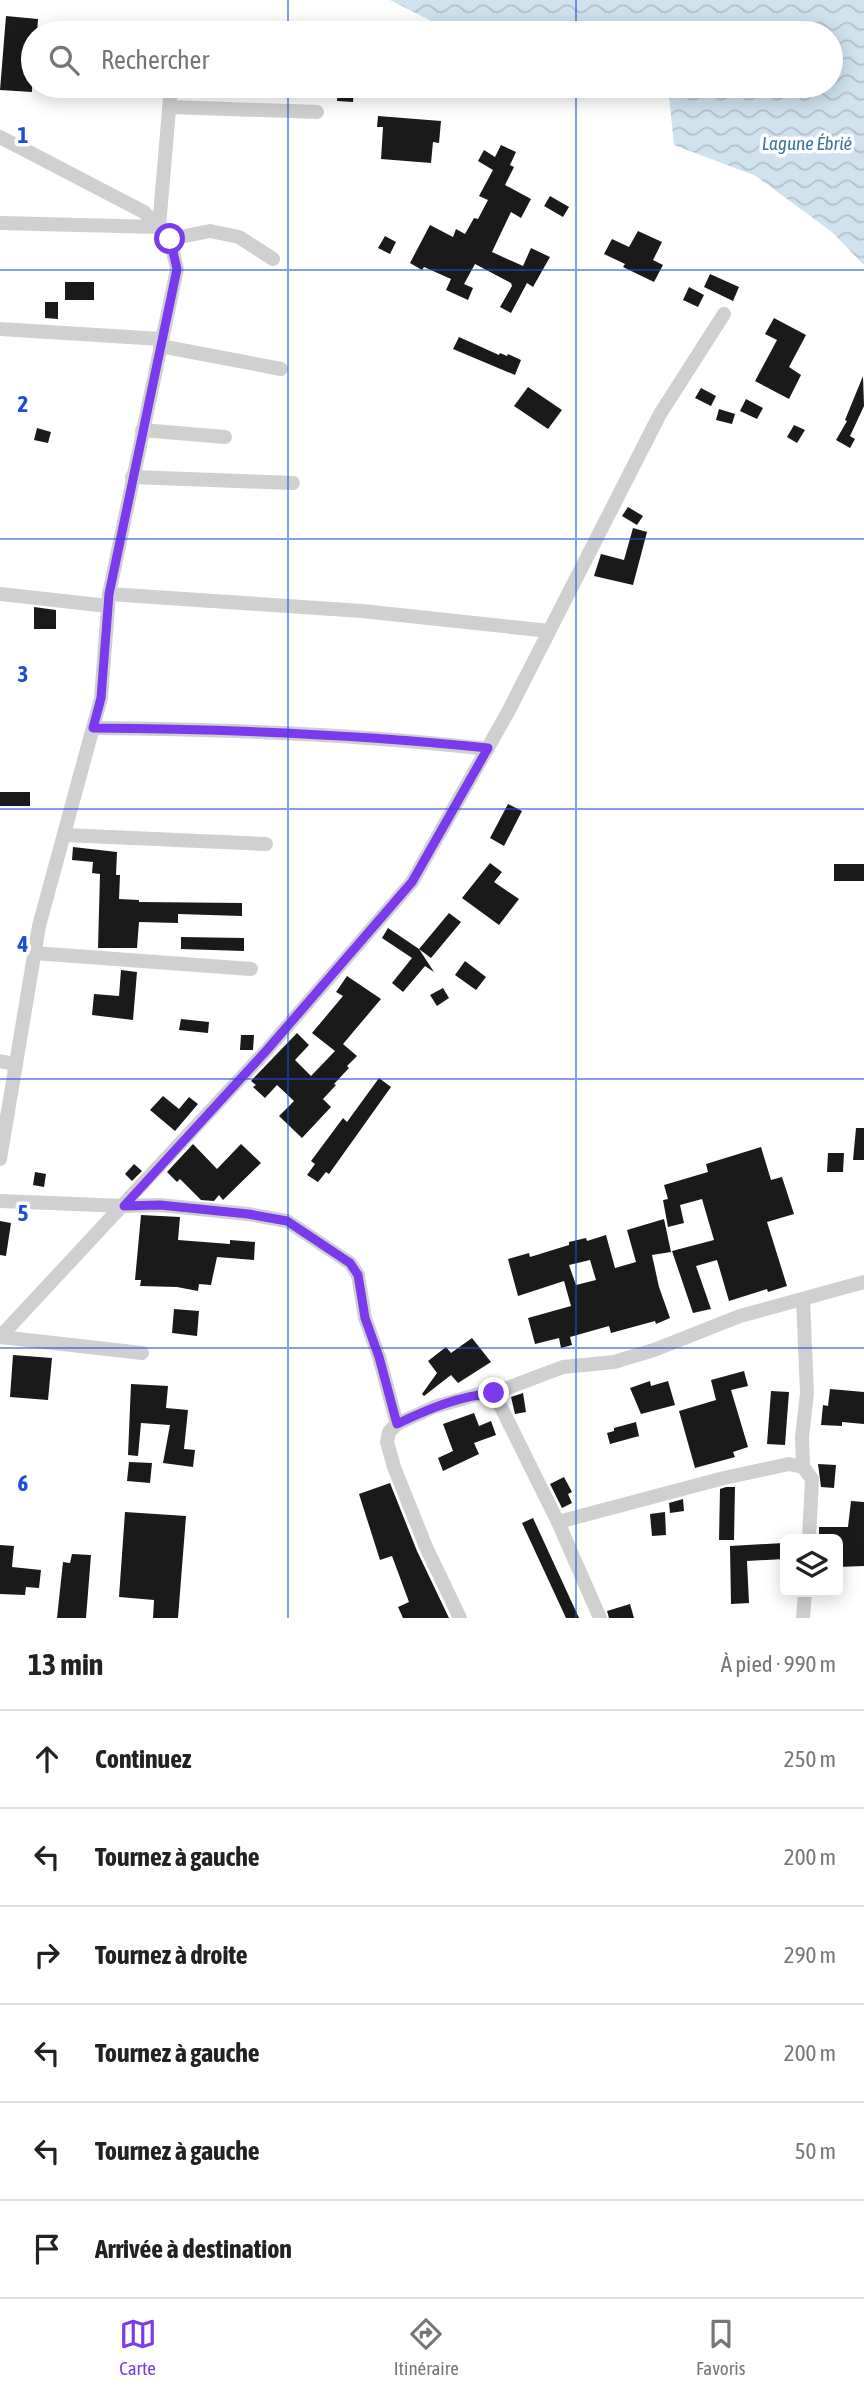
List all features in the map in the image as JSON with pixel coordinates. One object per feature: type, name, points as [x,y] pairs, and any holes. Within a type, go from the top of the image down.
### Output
[{"type":"street","points":[[159,227],[171,98]]},
{"type":"street","points":[[171,107],[317,112]]},
{"type":"street","points":[[0,136],[144,212],[170,239],[177,269],[132,477],[109,600],[101,698],[39,926],[7,1063],[0,1159]]},
{"type":"street","points":[[0,223],[159,227]]},
{"type":"street","points":[[170,239],[210,231],[239,237],[273,259]]},
{"type":"street","points":[[0,1337],[266,1051],[412,882],[488,748],[660,414],[724,314]]},
{"type":"street","points":[[0,329],[160,343],[281,369]]},
{"type":"street","points":[[142,430],[225,437]]},
{"type":"street","points":[[132,477],[293,483]]},
{"type":"street","points":[[0,594],[362,611],[549,632]]},
{"type":"street","points":[[93,728],[247,730],[388,738],[488,748]]},
{"type":"street","points":[[64,835],[266,844]]},
{"type":"street","points":[[34,953],[251,969]]},
{"type":"street","points":[[0,1201],[160,1205],[287,1221],[350,1263],[358,1275],[365,1318],[379,1357],[397,1424]]},
{"type":"street","points":[[460,1618],[426,1547],[394,1467],[387,1442],[389,1432],[397,1424],[434,1407],[479,1394],[494,1393],[563,1367],[614,1362],[654,1350],[740,1316],[864,1282]]},
{"type":"street","points":[[803,1299],[807,1393],[802,1437],[803,1467],[812,1479],[809,1534]]},
{"type":"street","points":[[0,1337],[142,1353]]},
{"type":"street","points":[[494,1393],[558,1522],[600,1618]]},
{"type":"street","points":[[558,1522],[763,1469],[789,1464],[803,1467]]},
{"type":"street","points":[[803,1618],[805,1597]]},
{"type":"water","name":"Lagune Ébrié","points":[[390,0],[864,0],[864,265],[832,232],[756,176],[674,145],[669,98],[843,98],[843,21],[431,21]]},
{"type":"building","points":[[6,16],[38,19],[21,21],[21,91],[0,90]]},
{"type":"building","points":[[337,98],[353,98],[353,102],[337,101]]},
{"type":"building","points":[[378,116],[441,121],[439,143],[433,142],[431,163],[381,159],[383,127],[377,127]]},
{"type":"building","points":[[501,145],[516,152],[510,165],[514,167],[505,185],[531,199],[521,218],[511,212],[492,252],[523,266],[531,248],[550,257],[533,287],[527,283],[511,313],[500,307],[512,286],[511,283],[475,264],[464,284],[473,288],[468,300],[446,290],[451,279],[424,267],[422,270],[410,263],[430,225],[453,237],[456,229],[465,234],[474,218],[478,219],[488,200],[479,196],[493,170],[478,161],[484,150],[495,157]]},
{"type":"building","points":[[550,196],[569,207],[563,217],[544,206]]},
{"type":"building","points":[[638,231],[662,242],[653,260],[663,265],[654,282],[604,254],[612,239],[629,247]]},
{"type":"building","points":[[385,236],[396,242],[390,254],[378,248]]},
{"type":"building","points":[[710,274],[739,287],[733,301],[704,287]]},
{"type":"building","points":[[65,282],[94,282],[94,300],[65,300]]},
{"type":"building","points":[[689,287],[704,295],[698,307],[683,300]]},
{"type":"building","points":[[45,302],[58,302],[58,319],[45,318]]},
{"type":"building","points":[[774,318],[806,335],[789,367],[801,375],[789,399],[755,381],[777,340],[765,334]]},
{"type":"building","points":[[459,337],[499,355],[508,354],[521,360],[515,375],[453,349]]},
{"type":"building","points":[[863,376],[864,406],[850,436],[855,439],[850,448],[836,440],[847,421],[845,420]]},
{"type":"building","points":[[528,387],[562,410],[548,429],[514,406]]},
{"type":"building","points":[[701,388],[716,396],[711,406],[695,398]]},
{"type":"building","points":[[746,399],[763,408],[757,419],[740,411]]},
{"type":"building","points":[[719,409],[735,414],[732,424],[716,420]]},
{"type":"building","points":[[794,425],[805,430],[797,443],[787,437]]},
{"type":"building","points":[[37,428],[51,432],[48,443],[34,440]]},
{"type":"building","points":[[628,507],[643,516],[637,525],[622,516]]},
{"type":"building","points":[[633,528],[647,532],[633,585],[594,576],[601,554],[624,560]]},
{"type":"building","points":[[34,607],[56,610],[56,629],[34,629]]},
{"type":"building","points":[[0,792],[30,792],[30,806],[0,806]]},
{"type":"building","points":[[508,804],[522,811],[504,846],[490,838]]},
{"type":"building","points":[[73,847],[117,852],[119,899],[139,902],[242,903],[242,916],[178,914],[178,923],[139,922],[137,948],[98,948],[100,874],[92,873],[93,862],[72,860]]},
{"type":"building","points":[[490,863],[502,872],[494,882],[519,899],[499,925],[462,898]]},
{"type":"building","points":[[834,864],[864,864],[864,881],[834,881]]},
{"type":"building","points":[[449,913],[461,922],[431,958],[419,949]]},
{"type":"building","points":[[388,928],[419,949],[434,972],[425,966],[403,992],[392,983],[412,958],[382,938]]},
{"type":"building","points":[[181,937],[244,938],[244,951],[181,949]]},
{"type":"building","points":[[465,961],[486,977],[476,990],[455,975]]},
{"type":"building","points":[[121,970],[137,972],[133,1020],[92,1015],[94,994],[119,996]]},
{"type":"building","points":[[347,976],[381,999],[343,1044],[357,1056],[323,1099],[331,1107],[302,1138],[279,1116],[294,1101],[277,1085],[265,1098],[253,1087],[256,1085],[251,1081],[297,1033],[309,1045],[295,1060],[311,1076],[335,1051],[312,1033],[343,996],[336,992]]},
{"type":"building","points":[[443,988],[449,998],[437,1006],[430,995]]},
{"type":"building","points":[[181,1019],[209,1022],[208,1033],[179,1030]]},
{"type":"building","points":[[241,1035],[254,1035],[253,1050],[240,1050]]},
{"type":"building","points":[[379,1078],[391,1087],[329,1174],[326,1172],[318,1182],[307,1175],[315,1164],[311,1161],[343,1118],[347,1122]]},
{"type":"building","points":[[163,1096],[179,1109],[189,1097],[198,1104],[175,1131],[150,1110]]},
{"type":"building","points":[[856,1128],[864,1128],[864,1160],[853,1160]]},
{"type":"building","points":[[193,1144],[217,1169],[241,1144],[261,1163],[223,1200],[219,1195],[214,1201],[201,1200],[180,1179],[177,1182],[167,1172]]},
{"type":"building","points":[[761,1147],[771,1180],[782,1177],[794,1214],[767,1222],[787,1286],[768,1292],[767,1289],[729,1301],[717,1260],[696,1266],[711,1309],[693,1313],[672,1251],[714,1240],[702,1199],[680,1205],[684,1223],[668,1227],[663,1200],[668,1199],[664,1185],[708,1172],[706,1164]]},
{"type":"building","points":[[828,1153],[844,1153],[843,1172],[827,1172]]},
{"type":"building","points":[[134,1164],[142,1171],[132,1181],[125,1174]]},
{"type":"building","points":[[35,1172],[46,1174],[44,1187],[33,1185]]},
{"type":"building","points":[[141,1215],[180,1217],[178,1240],[230,1244],[230,1240],[255,1242],[254,1260],[217,1257],[211,1285],[199,1284],[198,1291],[177,1287],[140,1286],[141,1280],[135,1280]]},
{"type":"building","points":[[664,1219],[671,1252],[652,1255],[670,1318],[656,1324],[655,1321],[611,1333],[609,1326],[570,1337],[572,1345],[561,1348],[559,1338],[535,1344],[528,1318],[571,1306],[564,1281],[518,1296],[508,1259],[529,1253],[530,1257],[569,1245],[569,1242],[586,1238],[587,1241],[606,1235],[615,1268],[636,1262],[627,1230]],"holes":[[[590,1260],[596,1280],[576,1285],[569,1265]]]},
{"type":"building","points":[[0,1221],[11,1223],[6,1256],[0,1255]]},
{"type":"building","points":[[174,1309],[199,1311],[197,1336],[172,1333]]},
{"type":"building","points":[[472,1338],[491,1362],[458,1383],[451,1375],[424,1396],[422,1394],[437,1373],[428,1361],[446,1347],[451,1353]]},
{"type":"building","points":[[13,1355],[52,1358],[48,1400],[10,1397]]},
{"type":"building","points":[[744,1371],[748,1386],[731,1390],[748,1447],[733,1452],[735,1457],[695,1468],[679,1411],[716,1400],[711,1380]]},
{"type":"building","points":[[650,1381],[651,1386],[668,1381],[675,1405],[641,1414],[630,1388]]},
{"type":"building","points":[[131,1384],[168,1386],[166,1408],[188,1410],[184,1449],[195,1450],[193,1467],[163,1463],[170,1425],[141,1423],[138,1456],[128,1455]]},
{"type":"building","points":[[830,1389],[864,1392],[864,1424],[842,1422],[842,1426],[821,1425],[823,1405],[828,1406]]},
{"type":"building","points":[[771,1391],[789,1392],[785,1445],[767,1444]]},
{"type":"building","points":[[523,1393],[526,1412],[515,1414],[511,1397]]},
{"type":"building","points":[[474,1413],[479,1426],[491,1421],[496,1435],[474,1443],[479,1454],[443,1471],[438,1458],[453,1451],[443,1424]]},
{"type":"building","points":[[636,1422],[639,1436],[610,1444],[607,1433],[614,1431],[614,1428]]},
{"type":"building","points":[[129,1462],[152,1463],[150,1483],[127,1481]]},
{"type":"building","points":[[818,1464],[836,1465],[834,1488],[821,1487]]},
{"type":"building","points":[[564,1477],[572,1492],[568,1494],[572,1503],[562,1508],[550,1484]]},
{"type":"building","points":[[390,1483],[417,1551],[449,1618],[403,1618],[398,1607],[409,1602],[392,1556],[380,1560],[359,1494]]},
{"type":"building","points":[[735,1487],[734,1540],[719,1540],[720,1489]]},
{"type":"building","points":[[683,1499],[684,1511],[670,1513],[669,1503]]},
{"type":"building","points":[[851,1501],[864,1502],[864,1566],[843,1567],[843,1534],[819,1534],[819,1527],[848,1527]]},
{"type":"building","points":[[125,1512],[186,1516],[178,1618],[153,1618],[154,1600],[119,1597]]},
{"type":"building","points":[[665,1512],[666,1535],[652,1536],[650,1514]]},
{"type":"building","points":[[533,1518],[579,1618],[566,1618],[522,1523]]},
{"type":"building","points":[[780,1543],[780,1559],[747,1561],[749,1603],[731,1604],[730,1546]]},
{"type":"building","points":[[0,1545],[14,1546],[12,1567],[41,1570],[39,1588],[26,1587],[25,1595],[0,1594]]},
{"type":"building","points":[[72,1554],[91,1555],[86,1618],[57,1618],[63,1562],[70,1563]]},
{"type":"building","points":[[630,1604],[634,1618],[609,1618],[607,1611]]},
{"type":"route","points":[[170,239],[177,269],[109,594],[101,698],[93,728],[234,730],[388,738],[488,748],[412,882],[266,1051],[124,1206],[160,1205],[287,1221],[350,1263],[358,1275],[365,1318],[379,1357],[397,1424],[434,1407],[479,1394],[494,1393]]}]
